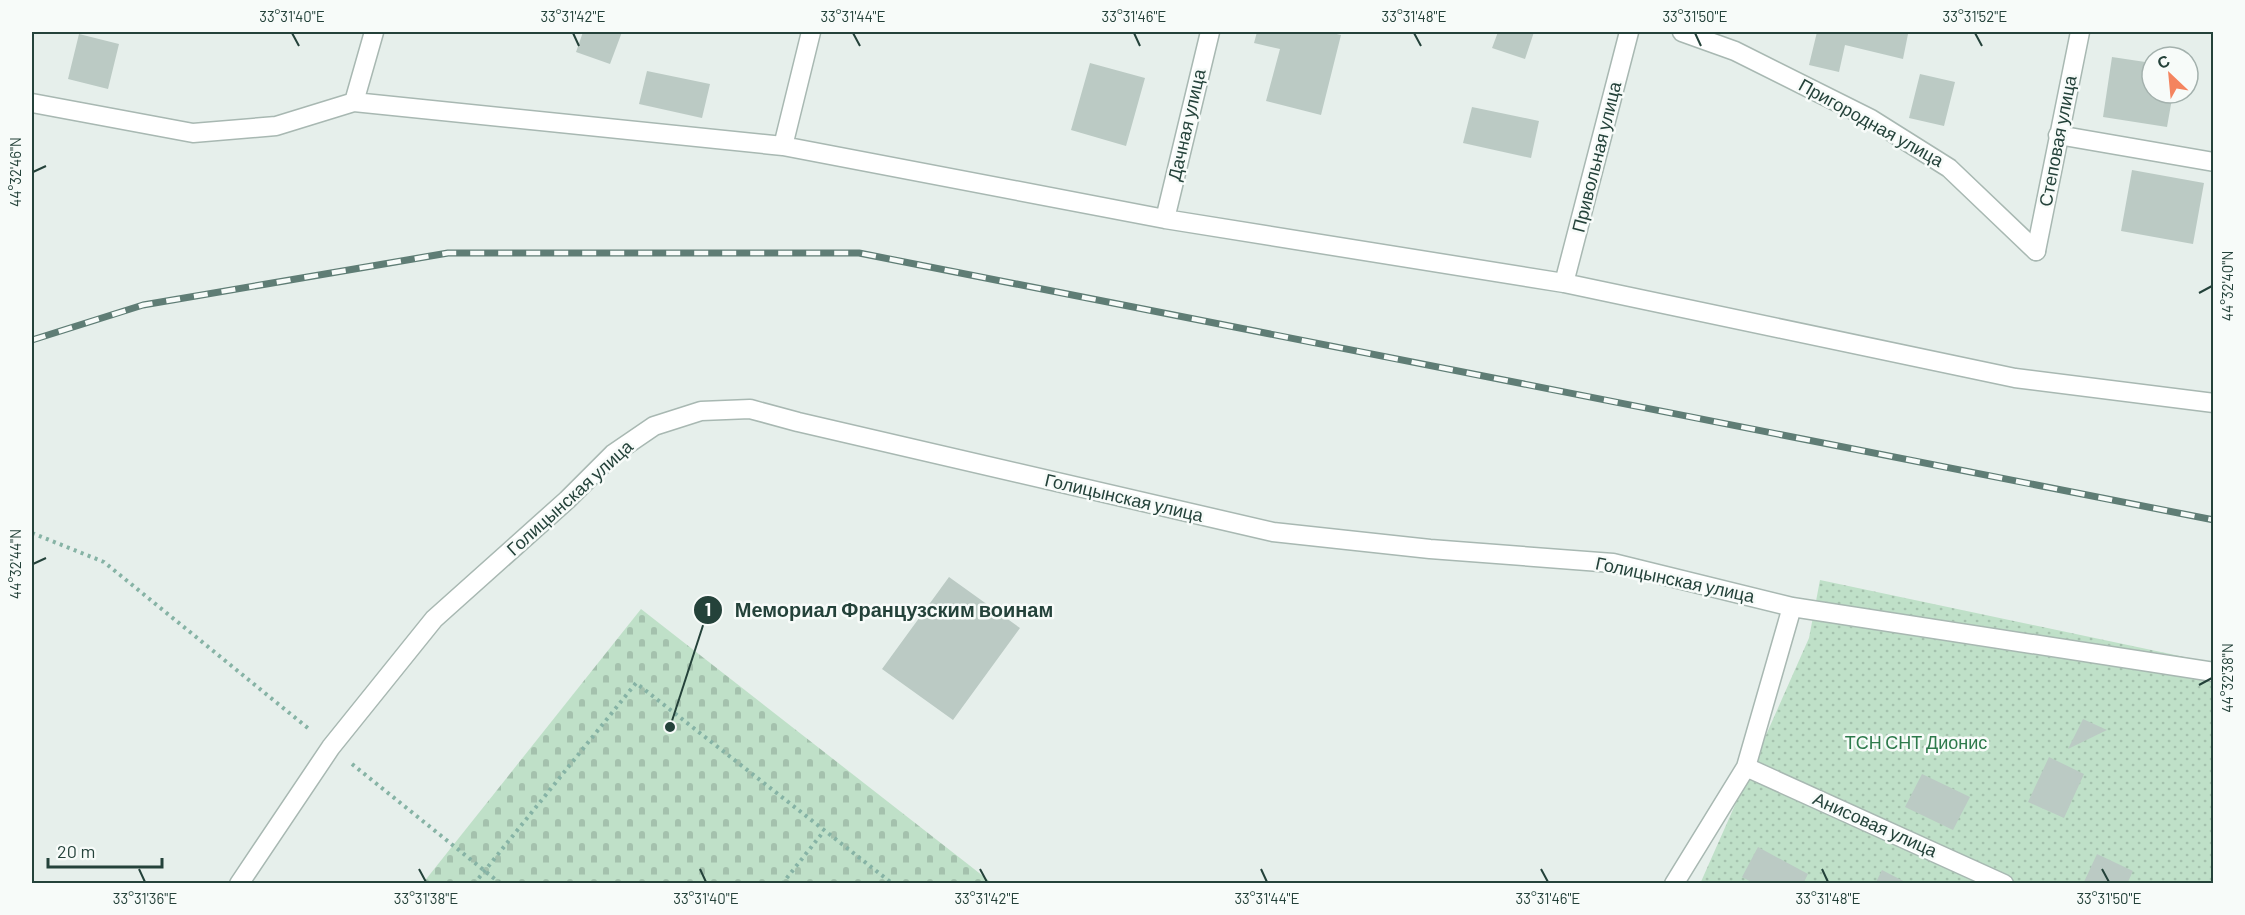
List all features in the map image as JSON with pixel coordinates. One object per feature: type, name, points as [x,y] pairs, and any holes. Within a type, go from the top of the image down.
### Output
[{"type":"street","points":[[354,102],[374,32]]},
{"type":"street","points":[[783,146],[811,32]]},
{"type":"street","name":"Дачная улица","points":[[1165,219],[1210,32]]},
{"type":"street","name":"Привольная улица","points":[[1564,283],[1629,32]]},
{"type":"street","name":"Пригородная улица","points":[[1682,32],[1735,51],[1871,119],[1939,161],[2036,251]]},
{"type":"street","name":"Степовая улица","points":[[2036,251],[2080,32]]},
{"type":"street","points":[[32,104],[193,132],[276,126],[354,102],[783,146],[1165,219],[1564,283],[2015,378],[2214,403]]},
{"type":"street","points":[[2058,135],[2214,162]]},
{"type":"street","name":"Голицынская улица","points":[[239,884],[331,747],[434,619],[567,500],[613,454],[654,426],[701,411],[750,409],[798,423],[1273,532],[1430,549],[1613,563],[1792,606],[2214,672]]},
{"type":"street","points":[[1674,884],[1746,767],[1792,606]]},
{"type":"street","name":"Анисовая улица","points":[[1746,767],[2004,884]]},
{"type":"path","points":[[32,533],[104,562],[501,884]]},
{"type":"path","points":[[474,884],[636,683],[893,884]]},
{"type":"path","points":[[782,884],[824,831]]},
{"type":"green space","name":"ТСН СНТ Дионис","points":[[1820,580],[2213,663],[2213,883],[1700,884],[1809,638]]},
{"type":"green space","points":[[641,609],[992,883],[423,883]]},
{"type":"building","points":[[583,32],[622,32],[610,64],[576,52]]},
{"type":"building","points":[[1257,32],[1328,32],[1341,35],[1321,115],[1266,101],[1280,49],[1254,43]]},
{"type":"building","points":[[1498,32],[1534,32],[1525,59],[1492,48]]},
{"type":"building","points":[[1817,32],[1908,34],[1903,59],[1845,45],[1839,72],[1809,65]]},
{"type":"building","points":[[79,34],[119,44],[108,89],[68,79]]},
{"type":"building","points":[[2112,57],[2140,61],[2140,105],[2171,105],[2167,127],[2103,117]]},
{"type":"building","points":[[1090,63],[1145,78],[1126,146],[1071,130]]},
{"type":"building","points":[[647,71],[710,84],[702,118],[639,104]]},
{"type":"building","points":[[1920,74],[1955,82],[1944,126],[1909,118]]},
{"type":"building","points":[[1472,107],[1539,121],[1531,158],[1463,143]]},
{"type":"building","points":[[2132,170],[2204,183],[2193,244],[2121,231]]},
{"type":"building","points":[[949,577],[1020,628],[953,720],[882,669]]},
{"type":"building","points":[[2083,719],[2107,730],[2068,749]]},
{"type":"building","points":[[2049,757],[2084,774],[2064,818],[2028,802]]},
{"type":"building","points":[[1922,774],[1970,797],[1953,830],[1905,807]]},
{"type":"building","points":[[1758,847],[1808,874],[1803,884],[1755,884],[1742,877]]},
{"type":"building","points":[[2097,854],[2133,871],[2127,884],[2083,884]]},
{"type":"building","points":[[1882,870],[1909,884],[1875,884]]},
{"type":"railway","points":[[32,340],[143,305],[448,253],[859,253],[2214,520]]},
{"type":"place","name":"Мемориал Французским воинам","points":[[670,727]]}]
